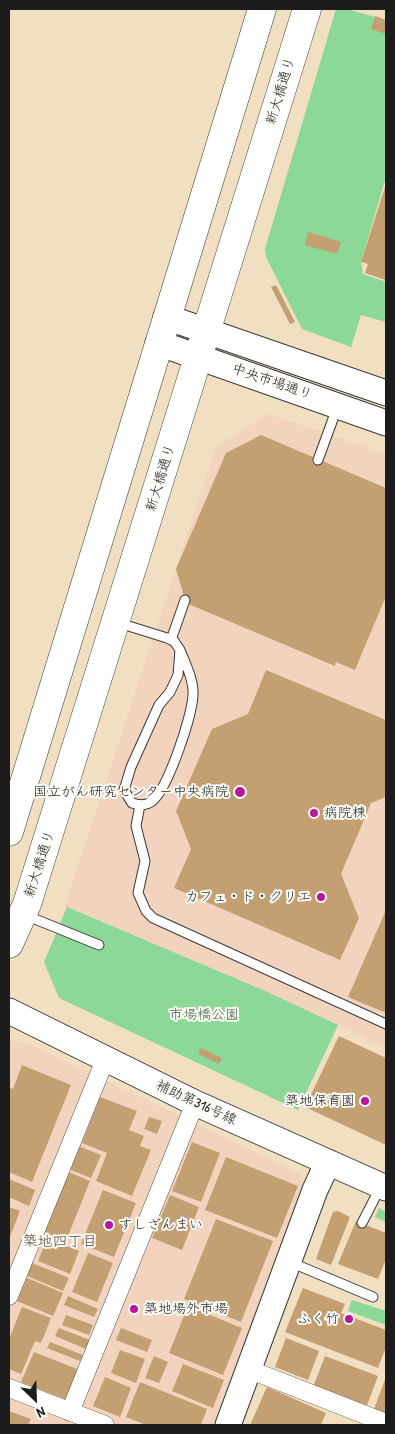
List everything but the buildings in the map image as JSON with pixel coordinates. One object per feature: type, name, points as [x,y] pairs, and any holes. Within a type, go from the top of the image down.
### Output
[{"type":"main road","points":[[9,832],[166,316],[262,9]]},
{"type":"main road","name":"新大橋通り","points":[[9,944],[23,914],[307,9]]},
{"type":"street","name":"中央市場通り","points":[[166,316],[203,344],[338,406],[386,423]]},
{"type":"street","name":"中央市場通り","points":[[158,343],[203,344],[386,393]]},
{"type":"street","name":"補助第316号線","points":[[9,1011],[195,1103],[384,1187]]},
{"type":"street","points":[[9,1296],[105,1060]]},
{"type":"street","points":[[70,1412],[195,1103]]},
{"type":"street","points":[[228,1425],[315,1190],[328,1162]]},
{"type":"street","points":[[248,1369],[386,1423]]},
{"type":"street","points":[[9,1388],[105,1425]]},
{"type":"lane","points":[[318,460],[338,406]]},
{"type":"lane","points":[[172,640],[185,600]]},
{"type":"lane","points":[[116,622],[172,640],[180,650],[193,693],[185,733],[162,788],[152,802],[140,805],[132,803],[124,790],[131,767],[159,705],[170,692],[178,675],[180,650]]},
{"type":"lane","points":[[140,805],[136,826],[145,861],[138,893],[146,911],[153,918],[386,1024]]},
{"type":"lane","points":[[23,914],[99,945]]},
{"type":"lane","points":[[362,1223],[384,1187]]},
{"type":"lane","points":[[288,1262],[373,1297]]},
{"type":"shaded area","points":[[268,414],[386,454],[386,1048],[270,993],[65,906],[216,447]]},
{"type":"shaded area","name":"築地場外市場","points":[[9,1039],[28,1043],[297,1172],[304,1181],[302,1194],[215,1425],[9,1425]]},
{"type":"green space","points":[[336,9],[347,9],[386,20],[386,177],[361,262],[363,274],[386,282],[386,322],[361,315],[351,347],[302,329],[266,257],[265,249]]},
{"type":"green space","name":"市場橋公園","points":[[67,907],[270,993],[338,1025],[298,1110],[59,998],[44,962]]},
{"type":"green space","points":[[379,1208],[386,1212],[386,1222],[375,1217]]},
{"type":"green space","points":[[352,1300],[386,1311],[386,1325],[348,1311]]},
{"type":"place","name":"国立がん研究センター中央病院","points":[[240,792]]},
{"type":"place","name":"病院棟","points":[[314,813]]},
{"type":"place","name":"カフェ・ド・クリエ","points":[[321,897]]},
{"type":"place","name":"築地保育園","points":[[365,1101]]},
{"type":"place","name":"すしざんまい","points":[[109,1225]]},
{"type":"place","name":"築地場外市場","points":[[134,1309]]},
{"type":"place","name":"ふく竹","points":[[349,1319]]},
{"type":"district","name":"築地四丁目","points":[[60,1242]]}]
